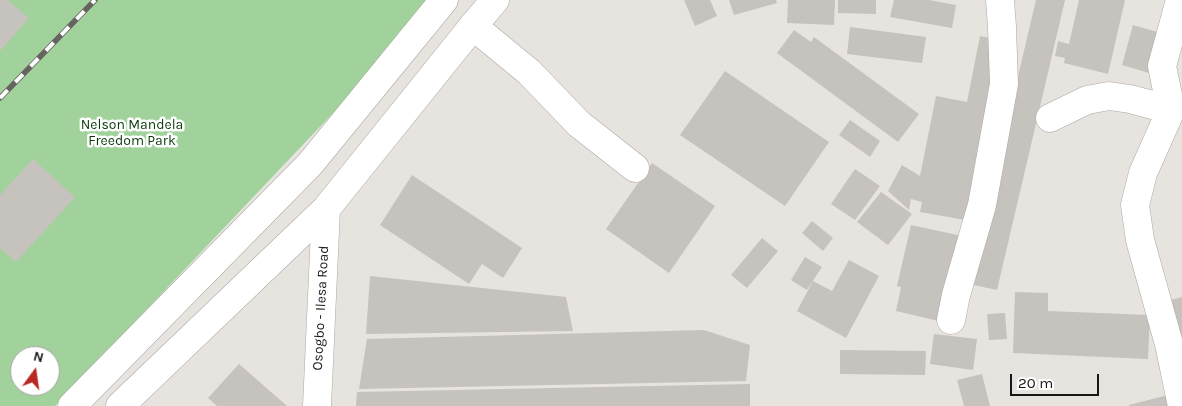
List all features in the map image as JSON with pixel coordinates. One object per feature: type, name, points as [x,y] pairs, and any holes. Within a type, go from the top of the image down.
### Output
[{"type":"main road","points":[[120,406],[326,209],[495,0]]},
{"type":"main road","points":[[952,320],[956,295],[982,205],[1004,84],[1000,0]]},
{"type":"main road","points":[[1180,0],[1172,71],[1171,110],[1143,173],[1135,205],[1140,240],[1169,344],[1182,406]]},
{"type":"main road","points":[[72,406],[310,164],[440,4]]},
{"type":"main road","points":[[473,26],[529,72],[579,124],[635,168]]},
{"type":"main road","points":[[1050,118],[1087,100],[1109,96],[1130,99],[1171,110]]},
{"type":"main road","name":"Osogbo - Ilesa Road","points":[[317,406],[326,209]]},
{"type":"green space","name":"Nelson Mandela Freedom Park","points":[[0,0],[430,0],[425,16],[55,406],[0,406]]},
{"type":"building","points":[[0,0],[8,0],[29,18],[0,51]]},
{"type":"building","points":[[684,0],[710,0],[717,16],[695,26]]},
{"type":"building","points":[[729,0],[776,0],[777,3],[734,15]]},
{"type":"building","points":[[788,0],[835,0],[834,25],[787,23]]},
{"type":"building","points":[[838,0],[876,0],[876,14],[838,13]]},
{"type":"building","points":[[894,0],[929,0],[956,5],[952,28],[890,17]]},
{"type":"building","points":[[1036,0],[1065,0],[997,290],[969,284]]},
{"type":"building","points":[[1079,0],[1125,0],[1108,74],[1064,63],[1065,58],[1055,56],[1058,41],[1069,44]]},
{"type":"building","points":[[1133,25],[1161,33],[1149,73],[1122,65]]},
{"type":"building","points":[[850,27],[926,37],[922,63],[847,54]]},
{"type":"building","points":[[794,30],[811,42],[814,37],[919,114],[898,142],[777,53]]},
{"type":"building","points":[[980,36],[1000,40],[965,220],[920,212],[922,202],[911,199],[909,210],[888,191],[902,165],[920,176],[936,96],[967,102]]},
{"type":"building","points":[[725,71],[829,142],[785,206],[680,135]]},
{"type":"building","points":[[850,120],[880,141],[870,157],[839,135]]},
{"type":"building","points":[[33,159],[75,197],[16,262],[0,248],[0,195]]},
{"type":"building","points":[[652,163],[715,206],[669,273],[606,229]]},
{"type":"building","points":[[855,169],[880,186],[855,220],[831,204]]},
{"type":"building","points":[[412,175],[522,248],[503,278],[482,264],[469,284],[380,225]]},
{"type":"building","points":[[881,192],[912,214],[888,245],[857,222]]},
{"type":"building","points":[[812,221],[833,238],[823,251],[802,233]]},
{"type":"building","points":[[911,225],[962,236],[943,322],[896,311],[901,287],[897,286]]},
{"type":"building","points":[[762,238],[778,251],[747,288],[731,275]]},
{"type":"building","points":[[805,257],[822,267],[807,290],[791,280]]},
{"type":"building","points":[[849,260],[879,276],[846,338],[797,311],[813,281],[832,291]]},
{"type":"building","points":[[370,276],[566,297],[573,331],[366,334]]},
{"type":"building","points":[[1015,292],[1048,293],[1048,311],[1150,315],[1148,359],[1013,353]]},
{"type":"building","points":[[1182,297],[1182,344],[1163,302]]},
{"type":"building","points":[[1005,313],[1007,339],[989,340],[987,314]]},
{"type":"building","points":[[704,330],[750,345],[746,381],[359,389],[367,339]]},
{"type":"building","points":[[934,334],[977,339],[973,370],[930,364]]},
{"type":"building","points":[[840,350],[926,351],[925,375],[840,374]]},
{"type":"building","points":[[239,364],[287,406],[217,406],[208,398]]},
{"type":"building","points":[[982,374],[990,406],[964,406],[957,380]]},
{"type":"building","points":[[750,384],[750,406],[356,406],[357,392]]},
{"type":"building","points":[[1168,395],[1171,406],[1129,406],[1129,405]]},
{"type":"railway","points":[[0,98],[95,0]]}]
